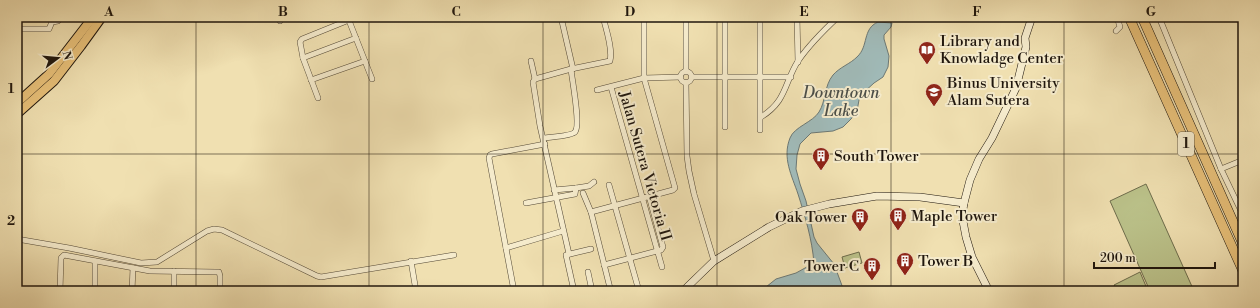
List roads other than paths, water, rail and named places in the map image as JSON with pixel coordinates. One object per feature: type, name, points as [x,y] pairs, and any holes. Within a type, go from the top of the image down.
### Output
[{"type":"highway","name":"1","points":[[1129,17],[1243,271]]},
{"type":"highway","name":"1","points":[[1142,17],[1243,244]]},
{"type":"main road","points":[[17,103],[49,74],[93,17]]},
{"type":"main road","points":[[17,114],[54,81],[102,17]]},
{"type":"street","points":[[17,29],[49,29],[52,22],[58,21],[58,17]]},
{"type":"street","points":[[544,138],[572,134],[576,130],[578,120],[572,69],[561,17]]},
{"type":"street","points":[[534,79],[610,61],[609,42],[603,17]]},
{"type":"street","points":[[591,212],[674,190],[675,185],[644,78],[644,17]]},
{"type":"street","points":[[686,17],[686,72]]},
{"type":"street","points":[[725,17],[725,127]]},
{"type":"street","points":[[760,17],[760,130]]},
{"type":"street","points":[[797,17],[798,62]]},
{"type":"street","points":[[761,116],[768,112],[776,104],[791,78],[798,62],[826,28],[838,17]]},
{"type":"street","points":[[989,291],[972,257],[966,237],[962,216],[964,203],[970,180],[979,158],[992,138],[1016,88],[1026,46],[1026,38],[1032,17]]},
{"type":"street","points":[[1026,46],[1030,40],[1037,17]]},
{"type":"street","points":[[1116,30],[1120,27],[1117,17]]},
{"type":"street","points":[[1159,17],[1222,169],[1242,211]]},
{"type":"street","points":[[318,98],[299,45],[302,39],[349,19],[372,79]]},
{"type":"street","points":[[303,58],[356,38]]},
{"type":"street","points":[[311,80],[365,60]]},
{"type":"street","points":[[531,61],[534,79],[533,87],[540,126],[544,138],[569,254]]},
{"type":"street","points":[[597,90],[644,78],[680,77],[682,73],[686,72]]},
{"type":"street","points":[[686,72],[690,73],[692,77]]},
{"type":"street","points":[[680,77],[681,80],[686,83]]},
{"type":"street","points":[[692,77],[791,78]]},
{"type":"street","points":[[686,83],[691,80],[692,77]]},
{"type":"street","points":[[686,83],[688,130],[687,156],[689,171],[694,194],[714,261]]},
{"type":"street","name":"Jalan Sutera Victoria II","points":[[611,87],[662,267]]},
{"type":"street","points":[[514,291],[489,158],[490,155],[545,144]]},
{"type":"street","points":[[1222,169],[1243,160]]},
{"type":"street","points":[[554,190],[589,186],[594,182]]},
{"type":"street","points":[[609,185],[639,291]]},
{"type":"street","points":[[526,203],[576,193],[576,188]]},
{"type":"street","points":[[583,193],[591,212],[610,288]]},
{"type":"street","name":"Jalan Sutera Victoria II","points":[[648,196],[663,247],[661,250],[657,251]]},
{"type":"street","points":[[683,291],[714,261],[770,227],[811,208],[853,199],[877,196],[920,197],[964,203]]},
{"type":"street","points":[[17,239],[141,263],[150,263],[157,262],[207,231],[214,229],[222,230],[321,277],[454,255]]},
{"type":"street","points":[[506,248],[563,231]]},
{"type":"street","points":[[574,291],[566,255],[591,249]]},
{"type":"street","points":[[604,265],[657,251]]},
{"type":"street","points":[[60,291],[61,256],[64,255],[150,271],[219,272],[220,291]]},
{"type":"street","points":[[95,260],[95,291]]},
{"type":"street","points":[[411,261],[416,291]]},
{"type":"street","points":[[132,268],[132,291]]},
{"type":"street","points":[[174,271],[174,291]]},
{"type":"street","points":[[588,272],[592,291]]},
{"type":"water","name":"Downtown Lake","points":[[878,22],[892,23],[891,27],[884,35],[889,56],[888,67],[883,77],[863,93],[859,100],[857,111],[843,127],[833,131],[811,133],[800,144],[797,155],[796,169],[806,201],[814,237],[834,264],[844,291],[765,291],[766,287],[776,279],[796,273],[814,263],[808,228],[787,160],[790,138],[795,131],[816,116],[823,103],[830,79],[836,72],[861,53],[867,33],[873,25]]},
{"type":"place","name":"Library and Knowladge Center","points":[[927,65]]},
{"type":"place","name":"Binus University Alam Sutera","points":[[934,107]]},
{"type":"place","name":"South Tower","points":[[821,171]]},
{"type":"place","name":"Maple Tower","points":[[898,231]]},
{"type":"place","name":"Oak Tower","points":[[860,232]]},
{"type":"place","name":"Tower B","points":[[905,276]]},
{"type":"place","name":"Tower C","points":[[872,281]]}]
